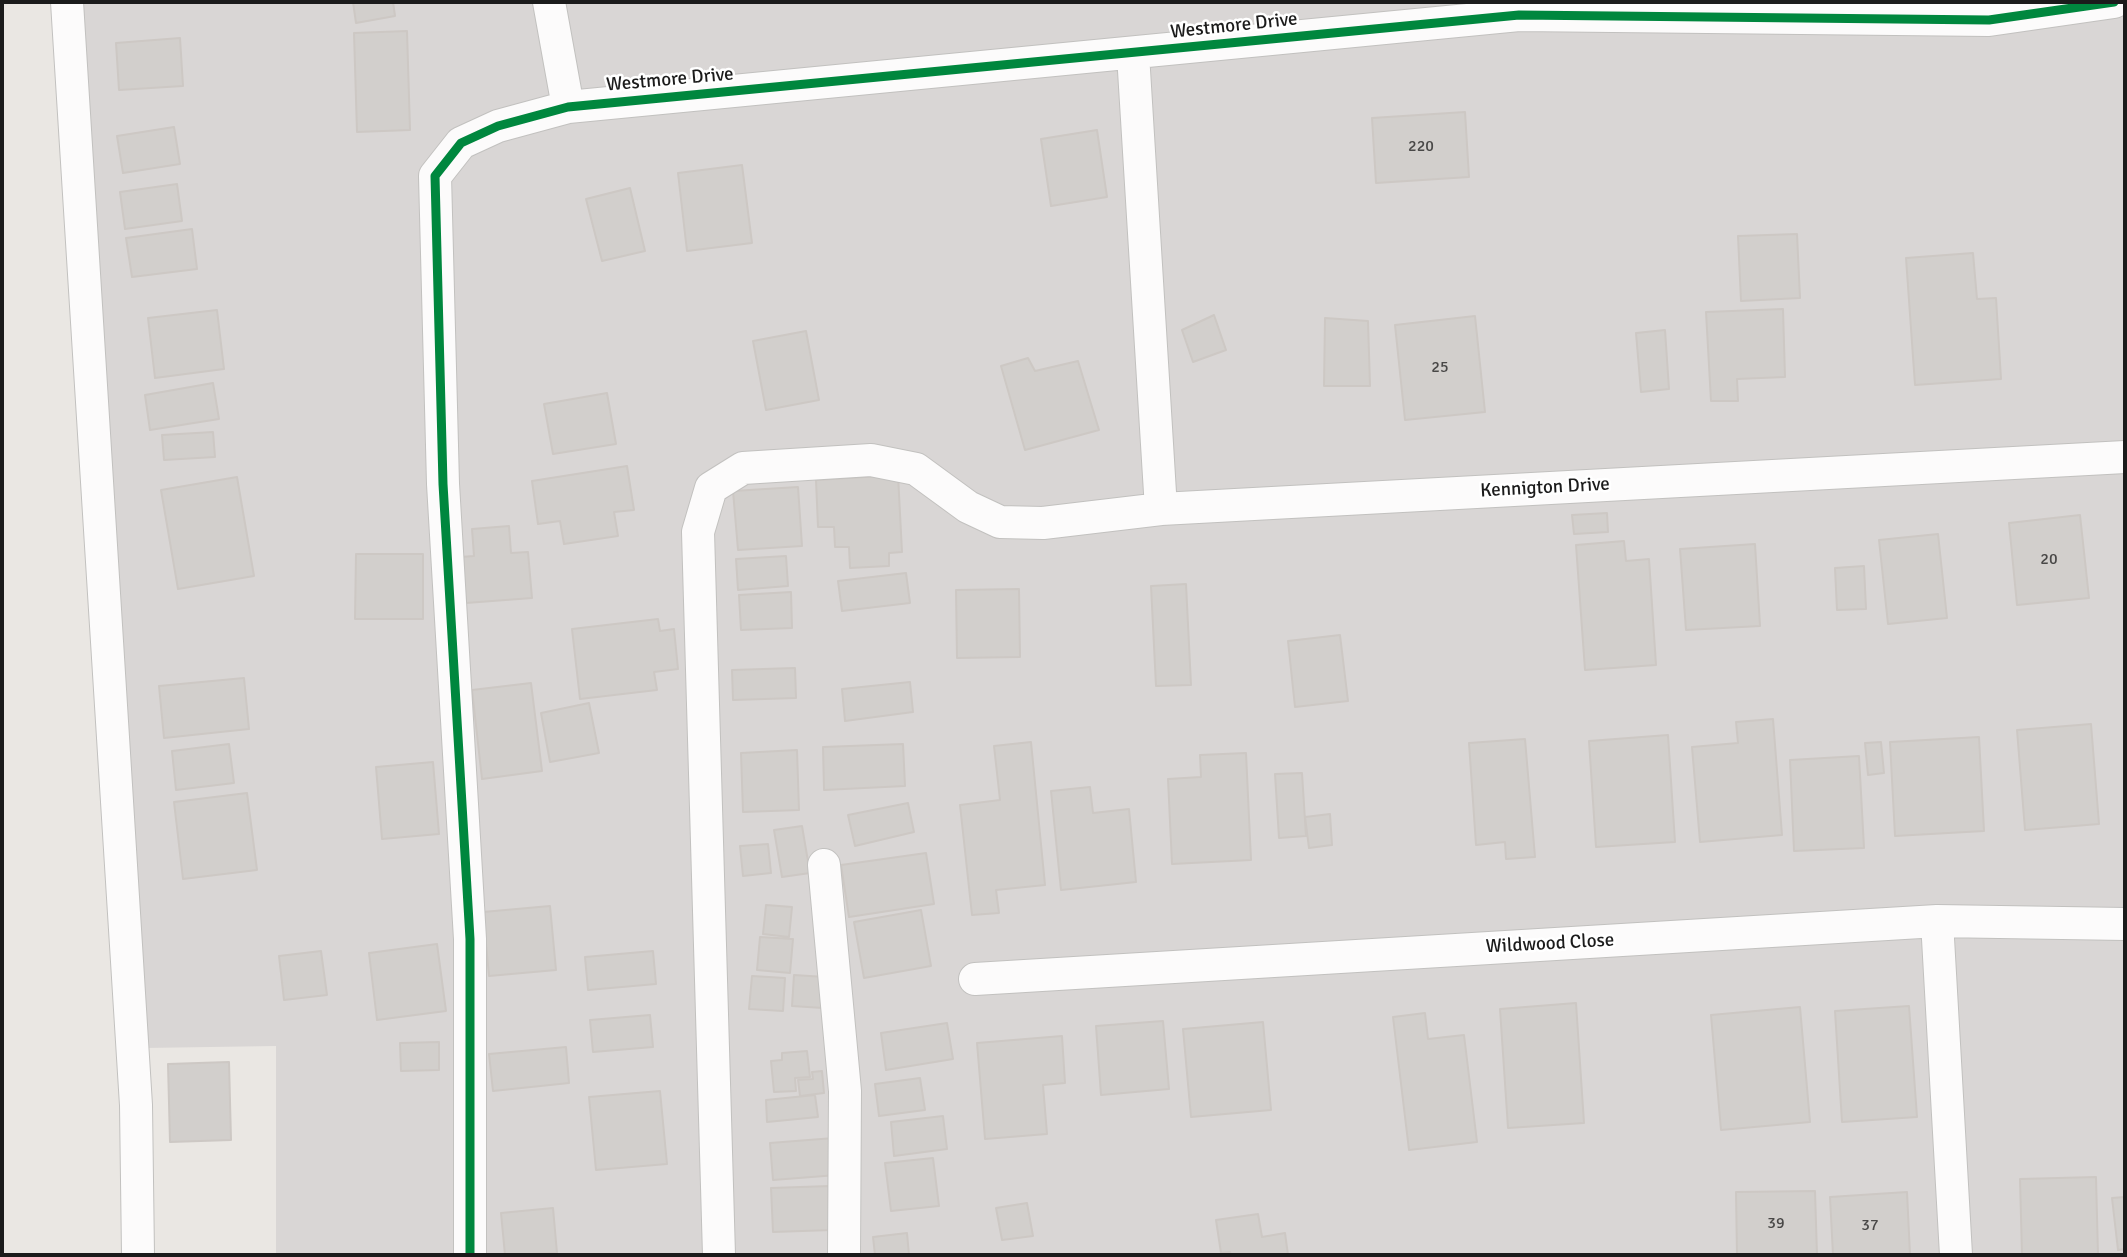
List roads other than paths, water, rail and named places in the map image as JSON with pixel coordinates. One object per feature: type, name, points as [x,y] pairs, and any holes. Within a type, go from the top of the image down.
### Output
[{"type":"street","points":[[67,2],[136,1105],[138,1255]]},
{"type":"street","points":[[549,2],[568,107]]},
{"type":"street","name":"Westmore Drive","points":[[470,1255],[470,939],[443,484],[435,176],[461,143],[498,126],[568,107],[1519,15],[1987,11],[2114,2]]},
{"type":"street","points":[[1133,54],[1161,509]]},
{"type":"street","name":"Kennigton Drive","points":[[719,1255],[698,532],[710,488],[743,468],[871,460],[916,469],[968,507],[1000,522],[1043,523],[1161,509],[2125,457]]},
{"type":"street","points":[[824,865],[845,1091],[844,1255]]},
{"type":"street","points":[[1937,921],[1956,1255]]},
{"type":"street","name":"Wildwood Close","points":[[975,979],[1937,921],[2125,924]]}]
